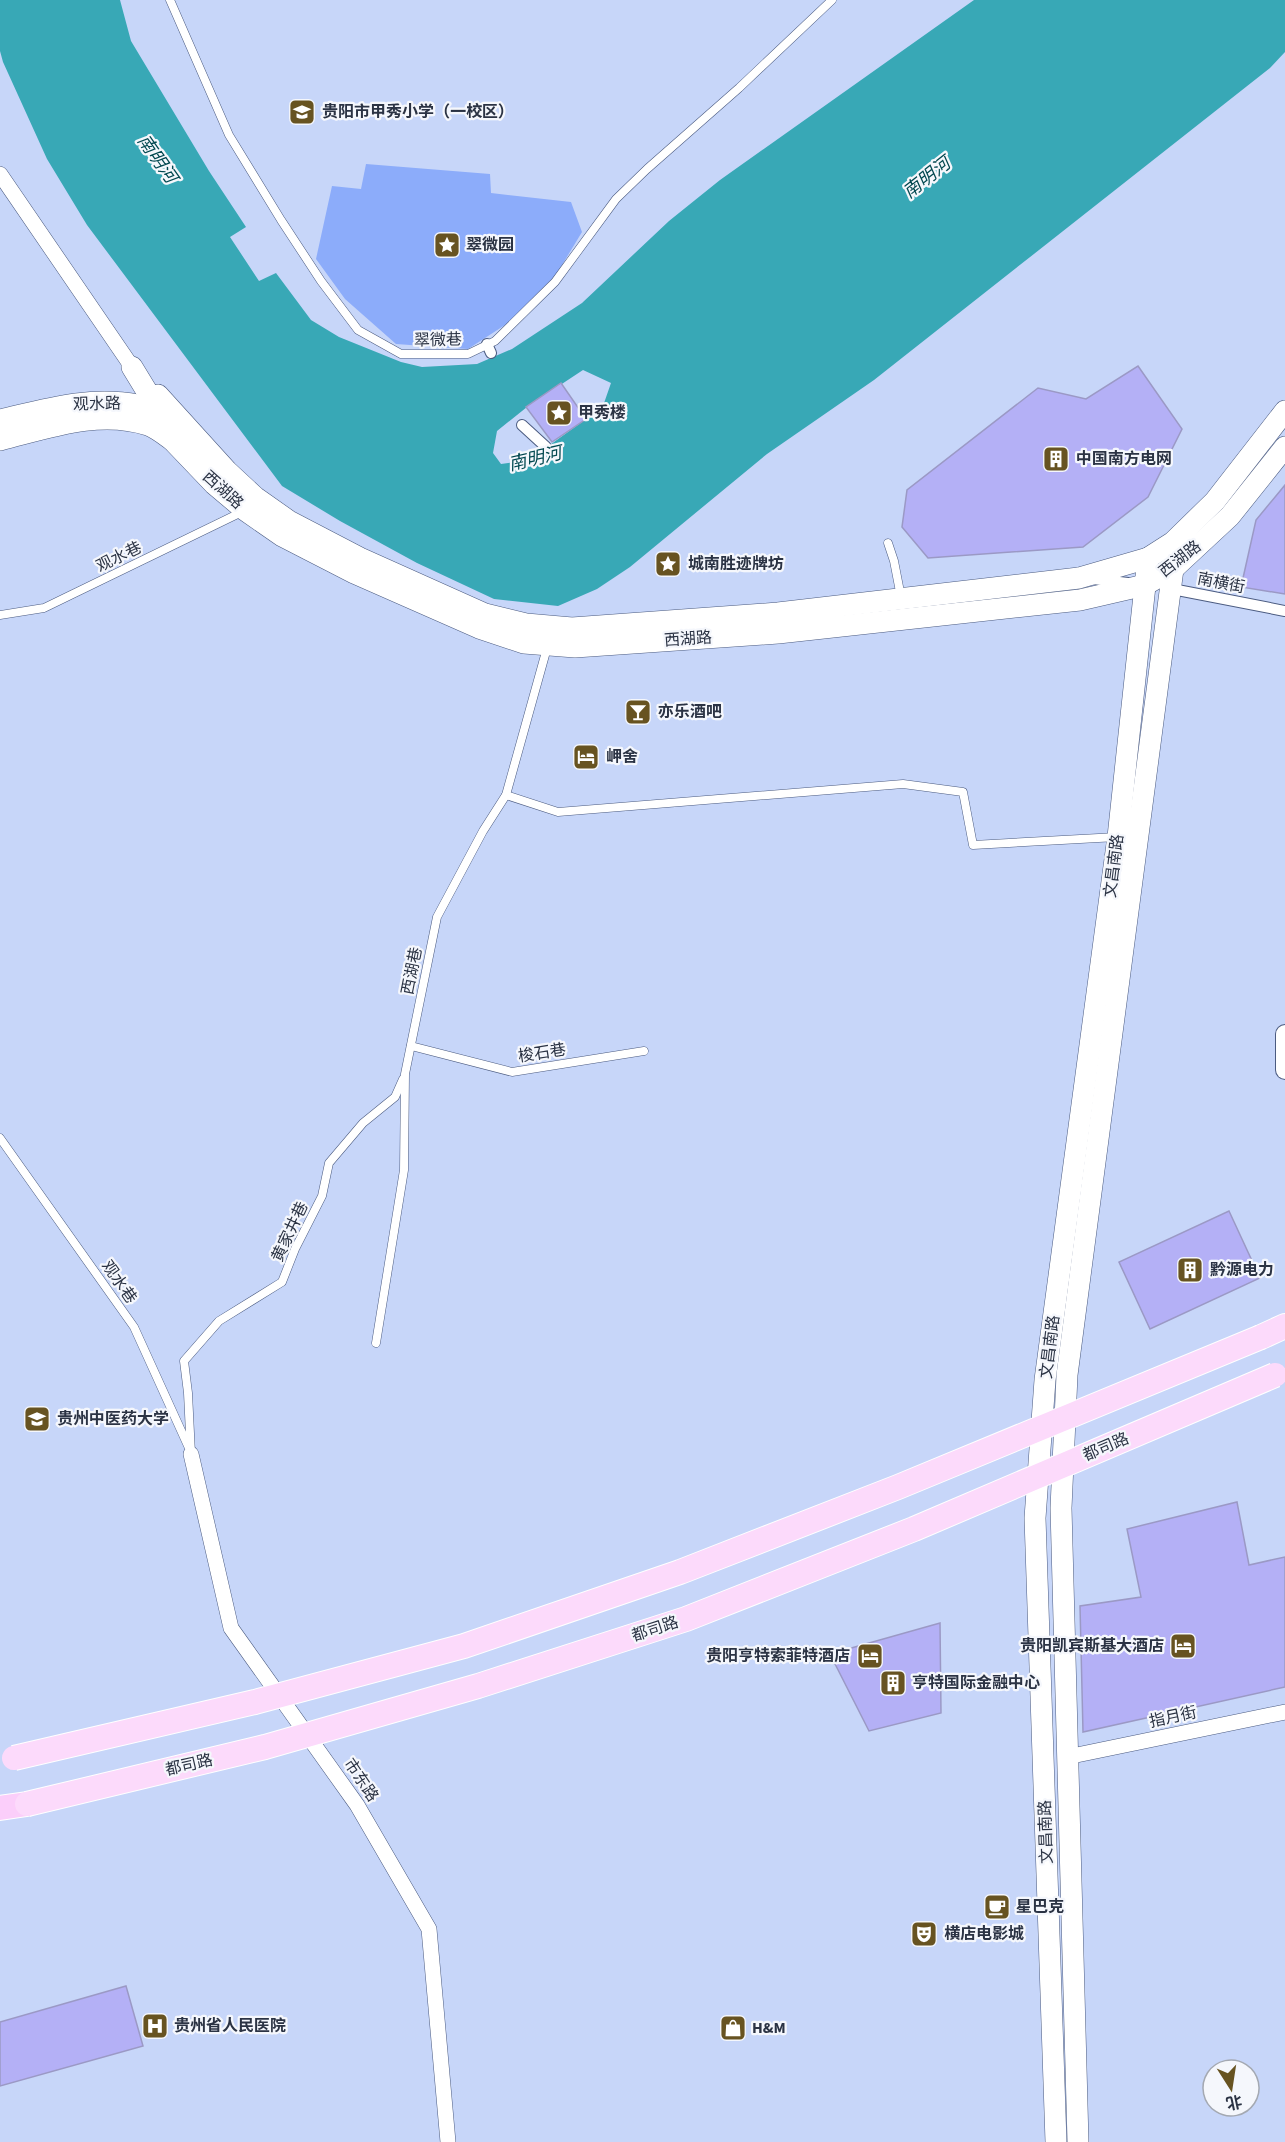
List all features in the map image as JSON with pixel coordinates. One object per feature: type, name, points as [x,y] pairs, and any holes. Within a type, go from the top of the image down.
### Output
[{"type":"highway","points":[[0,1808],[27,1804]]},
{"type":"main road","name":"西湖路","points":[[132,367],[157,408]]},
{"type":"main road","name":"西湖路","points":[[132,367],[213,484],[246,511],[282,536],[354,573],[479,628],[524,643],[572,628],[778,613],[1079,578],[1148,558],[1173,542],[1215,501],[1285,411]]},
{"type":"main road","name":"观水路","points":[[0,420],[66,404],[113,400],[157,408],[181,435]]},
{"type":"main road","name":"观水路","points":[[0,440],[75,422],[111,418],[150,425],[181,435]]},
{"type":"main road","name":"西湖路","points":[[181,435],[227,471],[255,497],[289,521],[360,558],[485,614],[526,624],[575,647],[778,633],[1080,600],[1171,579],[1230,516],[1285,447]]},
{"type":"main road","name":"文昌南路","points":[[1056,2142],[1035,1518],[1045,1380],[1118,837],[1148,558]]},
{"type":"main road","name":"文昌南路","points":[[1078,2142],[1061,1508],[1067,1376],[1171,579]]},
{"type":"main road","points":[[5,1760],[255,1702],[475,1642],[702,1564],[898,1487],[1285,1326]]},
{"type":"main road","name":"都司路","points":[[0,1813],[27,1804],[265,1747],[478,1686],[686,1619],[914,1528],[1280,1373]]},
{"type":"street","name":"西湖路","points":[[0,174],[132,367]]},
{"type":"street","points":[[522,425],[546,447]]},
{"type":"street","points":[[1079,578],[1145,585]]},
{"type":"street","name":"南横街","points":[[1171,579],[1285,611]]},
{"type":"street","points":[[1285,1034],[1285,1070]]},
{"type":"street","name":"市东路","points":[[191,1454],[231,1628],[357,1805],[429,1929],[448,2142]]},
{"type":"street","name":"指月街","points":[[1067,1757],[1285,1712]]},
{"type":"lane","name":"翠微巷","points":[[170,0],[229,135],[309,264],[358,330],[401,354],[468,354],[489,349],[555,282],[616,199],[832,0]]},
{"type":"lane","name":"观水巷","points":[[0,615],[44,608],[246,511]]},
{"type":"lane","points":[[888,543],[901,599]]},
{"type":"lane","name":"西湖巷","points":[[376,1343],[404,1170],[405,1074],[436,917],[483,831],[506,795],[552,636]]},
{"type":"lane","points":[[506,795],[558,812],[903,784],[963,792],[973,844],[1118,837]]},
{"type":"lane","name":"梭石巷","points":[[411,1046],[512,1072],[645,1051]]},
{"type":"lane","name":"黄家井巷","points":[[191,1454],[184,1361],[219,1321],[282,1282],[322,1196],[330,1163],[363,1123],[395,1097],[405,1074]]},
{"type":"lane","name":"观水巷","points":[[0,1138],[134,1327],[191,1454]]},
{"type":"shaded area","name":"翠微园","points":[[366,164],[490,174],[491,193],[571,202],[582,232],[556,275],[511,321],[468,349],[396,344],[345,299],[316,259],[332,186],[361,189]]},
{"type":"water","name":"南明河","points":[[0,0],[120,0],[131,41],[209,171],[246,227],[230,237],[259,281],[276,273],[311,320],[339,337],[401,362],[422,367],[477,364],[512,349],[582,303],[669,221],[720,180],[974,0],[1285,0],[1285,52],[1270,68],[874,380],[767,454],[630,567],[597,589],[558,606],[494,599],[417,563],[282,486],[87,225],[47,159],[0,51]],"holes":[[[583,370],[611,383],[603,406],[529,460],[501,464],[493,453],[497,431],[527,407]]]},
{"type":"building","name":"中国南方电网","points":[[1138,366],[1182,429],[1148,497],[1083,547],[928,558],[902,527],[907,490],[1038,388],[1086,399]]},
{"type":"building","points":[[561,383],[586,419],[552,442],[526,407]]},
{"type":"building","points":[[1285,485],[1285,594],[1241,587],[1256,520]]},
{"type":"building","name":"黔源电力","points":[[1229,1211],[1260,1278],[1150,1329],[1119,1262]]},
{"type":"building","name":"贵阳凯宾斯基大酒店","points":[[1237,1502],[1249,1565],[1285,1557],[1285,1687],[1083,1732],[1080,1606],[1141,1597],[1127,1529]]},
{"type":"building","name":"亨特国际金融中心","points":[[940,1623],[941,1713],[869,1731],[830,1654]]},
{"type":"building","points":[[126,1986],[143,2046],[0,2086],[0,2022]]},
{"type":"place","name":"贵阳市甲秀小学（一校区）","points":[[302,112]]},
{"type":"place","name":"翠微园","points":[[447,245]]},
{"type":"place","name":"甲秀楼","points":[[559,413]]},
{"type":"place","name":"中国南方电网","points":[[1056,459]]},
{"type":"place","name":"城南胜迹牌坊","points":[[668,564]]},
{"type":"place","name":"亦乐酒吧","points":[[638,712]]},
{"type":"place","name":"岬舍","points":[[586,757]]},
{"type":"place","name":"黔源电力","points":[[1190,1270]]},
{"type":"place","name":"贵州中医药大学","points":[[37,1419]]},
{"type":"place","name":"贵阳凯宾斯基大酒店","points":[[1183,1646]]},
{"type":"place","name":"贵阳亨特索菲特酒店","points":[[870,1656]]},
{"type":"place","name":"亨特国际金融中心","points":[[893,1683]]},
{"type":"place","name":"星巴克","points":[[997,1907]]},
{"type":"place","name":"横店电影城","points":[[924,1934]]},
{"type":"place","name":"贵州省人民医院","points":[[155,2026]]},
{"type":"place","name":"H&M","points":[[733,2028]]}]
